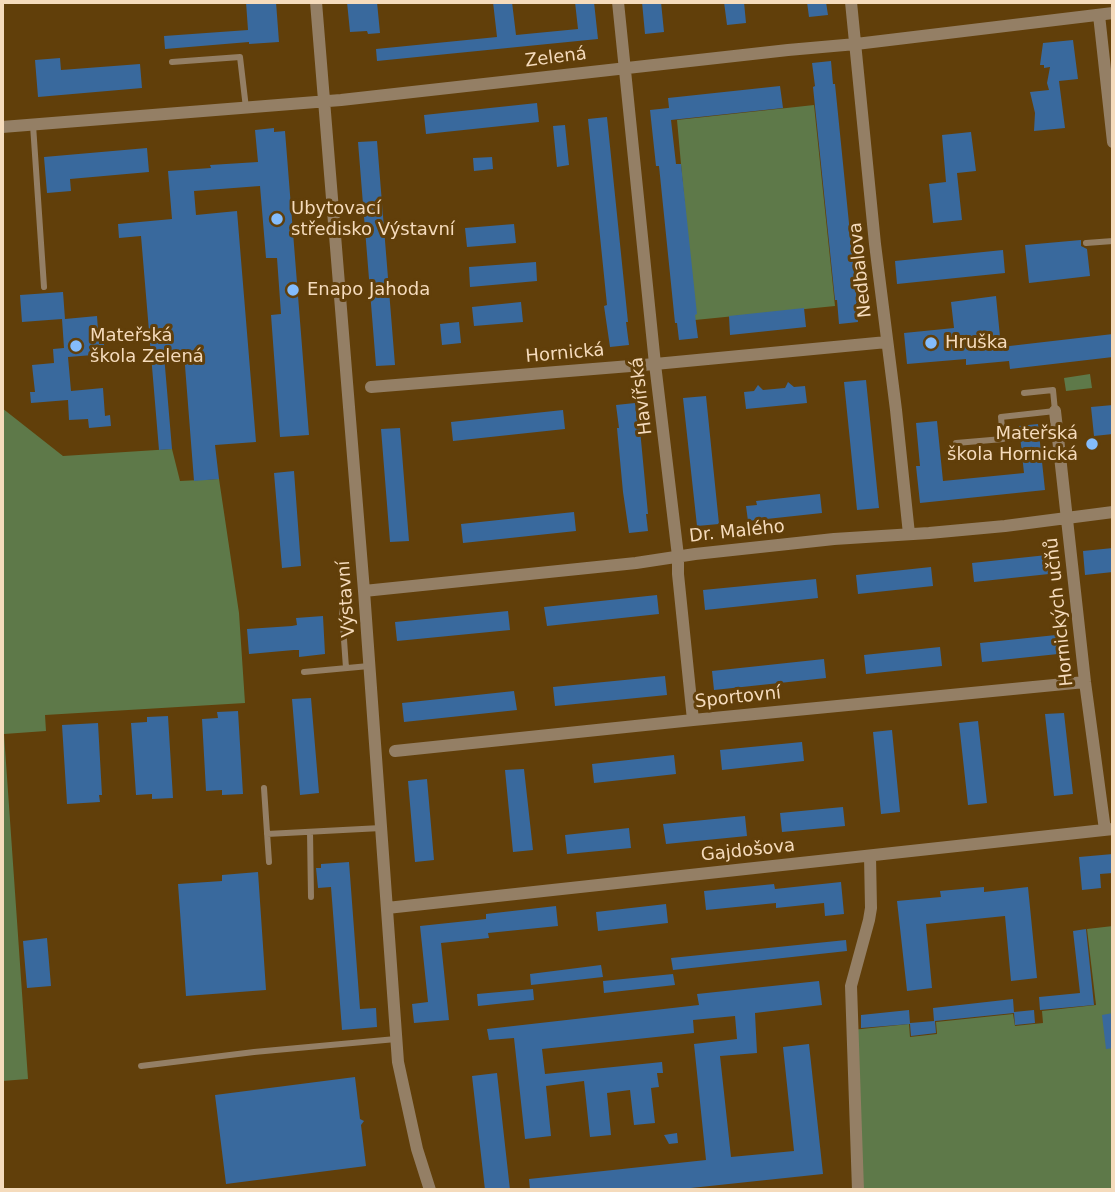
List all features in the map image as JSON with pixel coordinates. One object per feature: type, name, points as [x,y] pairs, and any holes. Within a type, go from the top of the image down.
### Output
[{"type":"street","name":"Výstavní","points":[[316,2],[364,591],[398,1062],[417,1149],[430,1190]]},
{"type":"street","name":"Havířská","points":[[618,2],[678,556],[693,720]]},
{"type":"street","name":"Nedbalova","points":[[851,2],[875,244],[909,534]]},
{"type":"street","name":"Zelená","points":[[2,127],[324,102],[1113,13]]},
{"type":"street","points":[[1099,15],[1113,142]]},
{"type":"street","name":"Hornická","points":[[371,387],[887,342]]},
{"type":"street","name":"Hornických učňů","points":[[1055,411],[1084,682],[1109,830]]},
{"type":"street","name":"Dr. Malého","points":[[364,591],[636,563],[834,538],[1005,526],[1113,512]]},
{"type":"street","name":"Sportovní","points":[[395,751],[1084,682]]},
{"type":"street","name":"Gajdošova","points":[[387,908],[1109,830]]},
{"type":"street","points":[[858,1190],[851,986],[869,920],[870,856]]},
{"type":"lane","points":[[172,62],[240,57],[246,108]]},
{"type":"lane","points":[[33,124],[44,287]]},
{"type":"lane","points":[[1086,243],[1113,241]]},
{"type":"lane","name":"Hornických učňů","points":[[1024,393],[1053,390],[1055,411]]},
{"type":"lane","points":[[956,443],[1003,439],[1001,417],[1055,411]]},
{"type":"lane","points":[[342,611],[346,668]]},
{"type":"lane","points":[[304,672],[369,666]]},
{"type":"lane","points":[[264,788],[269,862]]},
{"type":"lane","points":[[267,834],[381,828]]},
{"type":"lane","points":[[310,832],[311,897]]},
{"type":"lane","points":[[141,1066],[396,1039]]},
{"type":"green space","points":[[814,105],[835,306],[695,320],[677,120]]},
{"type":"green space","points":[[1090,374],[1092,388],[1066,391],[1064,378]]},
{"type":"green space","points":[[2,408],[63,456],[172,449],[180,481],[219,479],[239,613],[245,703],[45,715],[46,731],[4,734],[28,1079],[2,1081]]},
{"type":"green space","points":[[1113,926],[1113,1190],[858,1190],[852,1030],[909,1024],[910,1037],[937,1034],[936,1022],[1013,1014],[1015,1026],[1043,1023],[1042,1011],[1096,1005],[1087,929]]},
{"type":"building","points":[[246,2],[276,2],[279,42],[165,49],[164,36],[248,30]]},
{"type":"building","points":[[347,2],[377,2],[380,33],[350,32]]},
{"type":"building","points":[[493,2],[512,2],[516,35],[578,29],[575,2],[594,2],[598,39],[377,61],[376,49],[497,37]]},
{"type":"building","points":[[642,2],[661,2],[664,32],[645,34]]},
{"type":"building","points":[[724,2],[744,2],[746,23],[727,25]]},
{"type":"building","points":[[807,2],[826,2],[828,15],[809,17]]},
{"type":"building","points":[[1073,40],[1078,79],[1059,81],[1065,128],[1034,131],[1035,113],[1030,92],[1049,90],[1047,83],[1050,67],[1044,68],[1044,65],[1040,65],[1043,43]]},
{"type":"building","points":[[60,58],[61,70],[140,64],[142,88],[38,97],[35,60]]},
{"type":"building","points":[[831,61],[858,322],[839,324],[812,63]]},
{"type":"building","points":[[780,86],[783,108],[671,120],[676,164],[681,164],[698,338],[679,340],[650,110],[669,108],[668,98]]},
{"type":"building","points":[[537,103],[539,122],[426,134],[424,115]]},
{"type":"building","points":[[607,117],[629,345],[610,347],[588,119]]},
{"type":"building","points":[[565,125],[569,165],[557,167],[553,126]]},
{"type":"building","points":[[274,128],[274,132],[285,131],[309,435],[280,437],[271,315],[281,314],[277,258],[266,258],[260,186],[194,191],[196,215],[237,211],[256,442],[215,445],[219,479],[194,481],[184,353],[164,355],[172,449],[159,450],[141,236],[119,238],[118,224],[172,219],[168,171],[258,162],[255,130]]},
{"type":"building","points":[[971,132],[976,171],[957,173],[962,220],[933,223],[929,184],[946,182],[942,135]]},
{"type":"building","points":[[377,141],[395,365],[376,366],[358,142]]},
{"type":"building","points":[[147,148],[149,172],[70,179],[71,191],[47,193],[44,157]]},
{"type":"building","points":[[492,157],[493,169],[474,171],[473,158]]},
{"type":"building","points":[[514,224],[516,243],[467,247],[465,228]]},
{"type":"building","points":[[1081,240],[1081,246],[1087,249],[1090,276],[1029,283],[1025,245]]},
{"type":"building","points":[[1003,250],[1005,273],[897,284],[895,261]]},
{"type":"building","points":[[536,262],[537,281],[470,287],[469,267]]},
{"type":"building","points":[[63,292],[65,319],[97,316],[99,344],[104,344],[105,354],[68,357],[71,391],[103,388],[105,416],[110,415],[111,426],[89,428],[88,419],[69,420],[68,400],[31,403],[30,392],[35,392],[32,365],[54,363],[53,349],[64,348],[62,319],[22,322],[20,295]]},
{"type":"building","points":[[996,296],[1001,347],[1113,334],[1113,357],[1010,369],[1009,361],[966,365],[966,359],[907,364],[904,333],[954,328],[951,302]]},
{"type":"building","points":[[521,302],[523,322],[474,326],[472,307]]},
{"type":"building","points":[[804,308],[806,327],[730,335],[729,316]]},
{"type":"building","points":[[459,322],[461,343],[442,345],[440,324]]},
{"type":"building","points":[[866,380],[879,508],[857,510],[844,382]]},
{"type":"building","points":[[788,382],[794,387],[805,386],[807,403],[746,409],[744,392],[754,391],[758,385],[763,390],[785,388]]},
{"type":"building","points":[[706,396],[719,524],[697,526],[683,398]]},
{"type":"building","points":[[635,403],[637,420],[639,419],[648,531],[629,533],[616,405]]},
{"type":"building","points":[[1113,405],[1113,434],[1094,436],[1091,407]]},
{"type":"building","points":[[563,410],[565,429],[453,441],[451,422]]},
{"type":"building","points":[[937,421],[943,481],[1024,473],[1019,426],[1038,424],[1045,490],[920,503],[916,466],[920,466],[916,423]]},
{"type":"building","points":[[400,428],[409,541],[390,542],[381,429]]},
{"type":"building","points":[[294,471],[301,566],[282,568],[274,473]]},
{"type":"building","points":[[820,494],[822,513],[748,521],[746,506],[757,505],[756,501]]},
{"type":"building","points":[[574,512],[576,531],[463,543],[461,524]]},
{"type":"building","points":[[1113,548],[1113,572],[1085,575],[1083,551]]},
{"type":"building","points":[[1047,555],[1049,574],[974,582],[972,563]]},
{"type":"building","points":[[931,567],[933,586],[858,594],[856,575]]},
{"type":"building","points":[[816,579],[818,598],[705,610],[703,590]]},
{"type":"building","points":[[657,595],[659,614],[547,626],[544,607]]},
{"type":"building","points":[[508,611],[510,630],[397,641],[395,622]]},
{"type":"building","points":[[323,616],[325,654],[299,657],[299,650],[294,650],[249,654],[247,629],[292,626],[297,625],[296,618]]},
{"type":"building","points":[[1056,635],[1058,654],[982,662],[980,643]]},
{"type":"building","points":[[940,647],[942,666],[866,674],[864,655]]},
{"type":"building","points":[[824,659],[826,678],[714,690],[712,671]]},
{"type":"building","points":[[665,676],[667,695],[555,706],[553,687]]},
{"type":"building","points":[[514,691],[517,710],[404,722],[402,703]]},
{"type":"building","points":[[311,698],[319,793],[300,795],[292,699]]},
{"type":"building","points":[[238,711],[243,794],[222,795],[222,790],[206,791],[202,719],[218,718],[217,712]]},
{"type":"building","points":[[1064,713],[1073,794],[1054,796],[1045,714]]},
{"type":"building","points":[[168,716],[173,798],[152,799],[152,794],[136,795],[131,723],[147,722],[147,717]]},
{"type":"building","points":[[978,721],[987,803],[968,805],[959,723]]},
{"type":"building","points":[[98,723],[102,795],[99,795],[100,802],[67,804],[62,725]]},
{"type":"building","points":[[892,730],[900,812],[881,814],[873,732]]},
{"type":"building","points":[[802,742],[804,761],[722,770],[720,750]]},
{"type":"building","points":[[674,755],[676,774],[594,783],[592,764]]},
{"type":"building","points":[[524,769],[533,850],[513,852],[505,770]]},
{"type":"building","points":[[427,779],[434,860],[415,862],[408,781]]},
{"type":"building","points":[[843,807],[845,826],[782,832],[780,813]]},
{"type":"building","points":[[745,816],[747,836],[666,844],[663,824]]},
{"type":"building","points":[[629,828],[631,848],[567,854],[565,835]]},
{"type":"building","points":[[1113,854],[1113,873],[1100,874],[1101,888],[1082,890],[1079,857]]},
{"type":"building","points":[[349,862],[360,1009],[376,1008],[377,1027],[342,1030],[331,887],[318,888],[316,868],[321,868],[321,864]]},
{"type":"building","points":[[258,872],[266,990],[186,996],[178,884],[222,881],[222,875]]},
{"type":"building","points":[[841,882],[844,914],[825,916],[824,903],[776,908],[776,903],[706,910],[704,891],[774,884],[775,889]]},
{"type":"building","points":[[984,887],[984,892],[1028,887],[1037,978],[1011,981],[1005,916],[926,924],[932,988],[907,991],[897,901],[941,897],[940,891]]},
{"type":"building","points":[[666,904],[668,923],[598,931],[596,912]]},
{"type":"building","points":[[556,906],[558,926],[488,933],[489,938],[441,943],[449,1020],[414,1023],[412,1004],[428,1002],[420,926],[486,919],[486,914]]},
{"type":"building","points":[[1086,929],[1094,1005],[1040,1010],[1039,997],[1080,993],[1073,931]]},
{"type":"building","points":[[47,938],[51,986],[27,988],[23,941]]},
{"type":"building","points":[[846,940],[847,951],[673,970],[671,958]]},
{"type":"building","points":[[601,965],[603,977],[531,985],[530,974]]},
{"type":"building","points":[[673,974],[675,985],[604,993],[603,981]]},
{"type":"building","points":[[819,981],[822,1005],[755,1013],[757,1053],[720,1056],[731,1157],[794,1151],[783,1047],[809,1044],[823,1174],[672,1190],[530,1190],[529,1179],[706,1160],[694,1044],[737,1039],[735,1016],[693,1020],[694,1033],[542,1049],[545,1074],[662,1062],[663,1073],[657,1073],[659,1087],[651,1088],[655,1123],[634,1125],[630,1090],[607,1093],[611,1135],[590,1137],[584,1081],[546,1086],[551,1136],[525,1139],[514,1038],[489,1040],[487,1029],[699,1005],[697,994]]},
{"type":"building","points":[[533,989],[534,1000],[478,1006],[477,994]]},
{"type":"building","points":[[1013,999],[1014,1012],[1034,1010],[1035,1023],[1015,1025],[1014,1013],[935,1021],[936,1033],[911,1036],[910,1024],[861,1028],[861,1015],[909,1010],[910,1023],[934,1021],[933,1008]]},
{"type":"building","points":[[1113,1013],[1113,1048],[1106,1049],[1102,1015]]},
{"type":"building","points":[[497,1073],[510,1190],[485,1190],[472,1076]]},
{"type":"building","points":[[355,1077],[360,1119],[364,1121],[361,1125],[366,1166],[226,1184],[215,1095]]},
{"type":"building","points":[[677,1133],[678,1143],[669,1144],[664,1135]]},
{"type":"place","name":"Ubytovací středisko Výstavní","points":[[277,219]]},
{"type":"place","name":"Enapo Jahoda","points":[[293,290]]},
{"type":"place","name":"Hruška","points":[[931,343]]},
{"type":"place","name":"Mateřská škola Zelená","points":[[76,346]]},
{"type":"place","name":"Mateřská škola Hornická","points":[[1092,444]]}]
